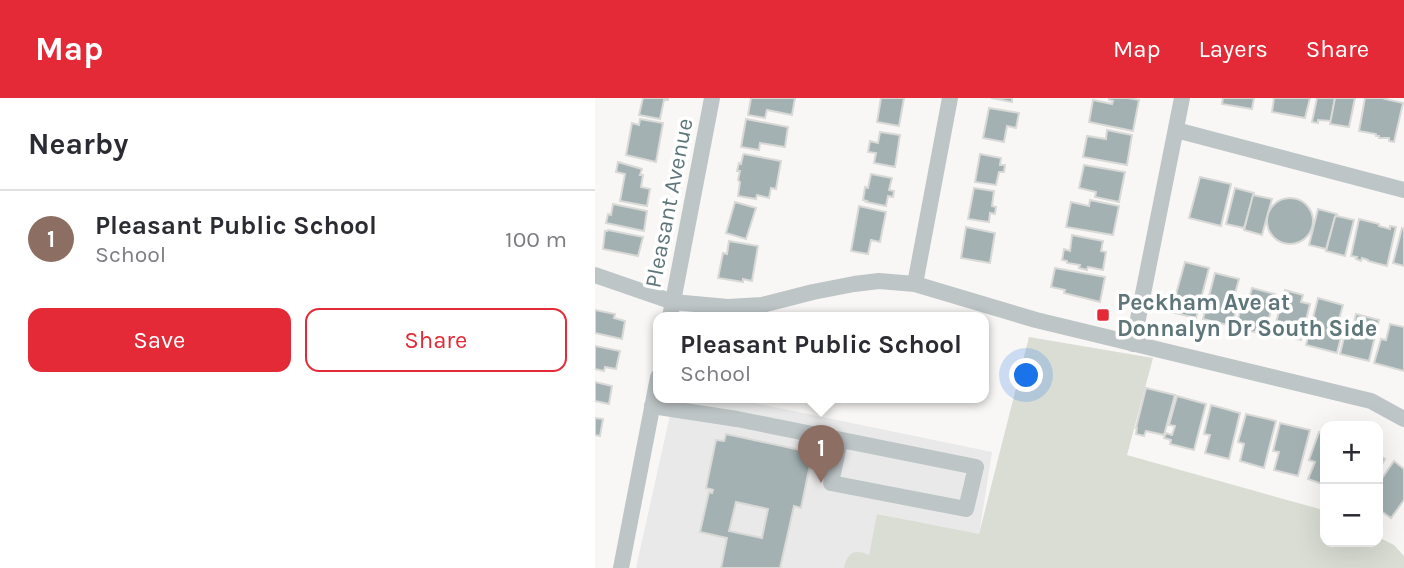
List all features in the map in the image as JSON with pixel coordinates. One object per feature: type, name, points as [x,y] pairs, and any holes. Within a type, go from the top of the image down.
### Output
[{"type":"street","name":"Pleasant Avenue","points":[[672,309],[712,98]]},
{"type":"street","points":[[915,284],[950,98]]},
{"type":"street","points":[[1133,344],[1182,98]]},
{"type":"street","points":[[1176,130],[1404,190]]},
{"type":"street","points":[[595,275],[672,309],[695,304],[708,307],[745,307],[879,281],[915,284],[1036,320],[1371,401],[1404,419]]},
{"type":"street","points":[[621,568],[653,401]]},
{"type":"street","points":[[652,406],[718,416],[840,440],[976,467],[966,509],[831,483],[840,440]]},
{"type":"shaded area","points":[[1029,337],[1153,358],[1127,455],[1320,509],[1320,547],[1383,547],[1383,540],[1394,545],[1404,556],[1404,568],[844,568],[852,553],[869,555],[877,514],[979,534]]},
{"type":"shaded area","points":[[673,403],[754,403],[992,452],[979,535],[878,514],[866,568],[636,568]]},
{"type":"building","points":[[643,98],[668,98],[664,100],[660,119],[639,115]]},
{"type":"building","points":[[751,98],[795,98],[792,115],[767,110],[765,118],[748,115]]},
{"type":"building","points":[[881,98],[904,98],[899,126],[877,122]]},
{"type":"building","points":[[991,98],[1012,98],[1012,102]]},
{"type":"building","points":[[1109,98],[1139,100],[1133,131],[1089,122],[1093,100],[1112,104],[1113,101]]},
{"type":"building","points":[[1223,98],[1254,98],[1252,109],[1222,104]]},
{"type":"building","points":[[1274,98],[1310,98],[1305,118],[1272,112]]},
{"type":"building","points":[[1317,98],[1335,98],[1331,121],[1312,122]]},
{"type":"building","points":[[1335,98],[1355,98],[1349,127],[1330,124]]},
{"type":"building","points":[[1365,98],[1386,98],[1403,103],[1394,142],[1389,141],[1389,138],[1379,138],[1376,134],[1359,131]]},
{"type":"building","points":[[989,108],[1019,113],[1016,128],[1007,126],[1004,142],[983,138]]},
{"type":"building","points":[[640,119],[663,123],[656,162],[626,155],[632,123],[639,125]]},
{"type":"building","points":[[746,119],[788,127],[785,147],[760,143],[759,150],[741,147]]},
{"type":"building","points":[[1107,130],[1132,135],[1127,165],[1083,157],[1087,136],[1106,139]]},
{"type":"building","points":[[880,132],[900,135],[895,167],[874,163],[876,153],[868,152],[870,141],[878,143]]},
{"type":"building","points":[[744,154],[781,161],[776,189],[771,188],[769,198],[757,195],[756,199],[738,196],[740,171],[737,171]]},
{"type":"building","points":[[980,154],[1001,158],[1000,165],[1005,165],[1004,172],[999,172],[996,185],[975,182]]},
{"type":"building","points":[[618,162],[642,169],[641,187],[650,189],[647,206],[620,201],[625,174],[616,172]]},
{"type":"building","points":[[1084,165],[1125,172],[1119,202],[1095,197],[1096,192],[1079,188]]},
{"type":"building","points":[[871,174],[892,178],[889,190],[894,191],[893,197],[888,196],[886,206],[863,200]]},
{"type":"building","points":[[1200,177],[1231,184],[1221,226],[1189,218]]},
{"type":"building","points":[[974,188],[994,191],[992,206],[996,207],[995,214],[990,213],[989,222],[968,219]]},
{"type":"building","points":[[1235,188],[1254,193],[1244,228],[1226,224]]},
{"type":"building","points":[[1253,195],[1272,199],[1262,235],[1244,230]]},
{"type":"building","points":[[1290,198],[1306,205],[1313,221],[1306,237],[1290,244],[1274,237],[1267,221],[1274,205]]},
{"type":"building","points":[[1090,200],[1119,206],[1113,235],[1066,227],[1071,202],[1089,206]]},
{"type":"building","points":[[735,202],[756,208],[746,239],[726,233]]},
{"type":"building","points":[[613,204],[647,211],[644,231],[606,223]]},
{"type":"building","points":[[859,206],[886,212],[880,242],[871,240],[868,254],[851,251]]},
{"type":"building","points":[[1318,209],[1337,214],[1326,249],[1309,245]]},
{"type":"building","points":[[1337,216],[1354,220],[1345,256],[1326,251]]},
{"type":"building","points":[[1359,219],[1390,229],[1390,226],[1396,227],[1387,266],[1362,258],[1361,261],[1351,256]]},
{"type":"building","points":[[966,227],[995,233],[990,263],[961,258]]},
{"type":"building","points":[[1402,228],[1404,229],[1404,266],[1393,263]]},
{"type":"building","points":[[605,231],[643,237],[638,256],[603,249]]},
{"type":"building","points":[[1072,235],[1103,241],[1101,251],[1106,252],[1103,270],[1088,267],[1087,270],[1062,260],[1064,249],[1070,251]]},
{"type":"building","points":[[729,241],[758,246],[752,281],[718,278],[723,253],[727,254]]},
{"type":"building","points":[[1185,262],[1209,268],[1196,318],[1171,312]]},
{"type":"building","points":[[1055,268],[1105,277],[1100,302],[1051,287]]},
{"type":"building","points":[[1215,273],[1239,279],[1234,297],[1239,298],[1232,326],[1203,319]]},
{"type":"building","points":[[1252,288],[1275,294],[1265,335],[1236,327],[1242,303],[1248,303]]},
{"type":"building","points":[[1285,290],[1303,295],[1301,302],[1310,304],[1301,340],[1273,333]]},
{"type":"building","points":[[1318,298],[1343,305],[1338,323],[1344,325],[1337,353],[1306,345]]},
{"type":"building","points":[[595,310],[615,314],[614,318],[625,321],[622,339],[595,333]]},
{"type":"building","points":[[1356,314],[1379,320],[1369,361],[1340,354],[1346,329],[1352,331]]},
{"type":"building","points":[[1390,324],[1404,327],[1404,371],[1374,363],[1381,339],[1386,340]]},
{"type":"building","points":[[595,346],[620,351],[616,369],[595,369]]},
{"type":"building","points":[[595,382],[612,386],[609,404],[595,401]]},
{"type":"building","points":[[1146,388],[1175,395],[1164,435],[1146,431],[1144,436],[1136,434]]},
{"type":"building","points":[[1177,396],[1206,404],[1194,450],[1170,444],[1171,440],[1164,438],[1166,433],[1172,435],[1175,426],[1169,425]]},
{"type":"building","points":[[1211,405],[1240,413],[1229,459],[1205,453],[1210,435],[1204,434]]},
{"type":"building","points":[[1246,414],[1276,421],[1264,468],[1240,461],[1244,444],[1238,442]]},
{"type":"building","points":[[595,418],[603,419],[600,436],[595,435]]},
{"type":"building","points":[[1280,423],[1310,430],[1298,476],[1274,470],[1279,452],[1273,451]]},
{"type":"building","points":[[1319,432],[1320,483],[1308,479],[1315,462],[1309,460]]},
{"type":"building","points":[[726,434],[805,451],[803,458],[811,460],[801,508],[794,506],[780,568],[721,568],[727,538],[700,532],[709,492],[712,493],[713,490],[706,488],[716,440],[724,441]],"holes":[[[736,502],[768,509],[762,538],[729,531]]]},
{"type":"building","points":[[1394,461],[1404,469],[1404,500],[1391,518],[1383,512],[1383,477]]},
{"type":"place","name":"Peckham Ave at Donnalyn Dr South Side","points":[[1103,315]]},
{"type":"place","name":"Pleasant Public School","points":[[821,483]]}]
